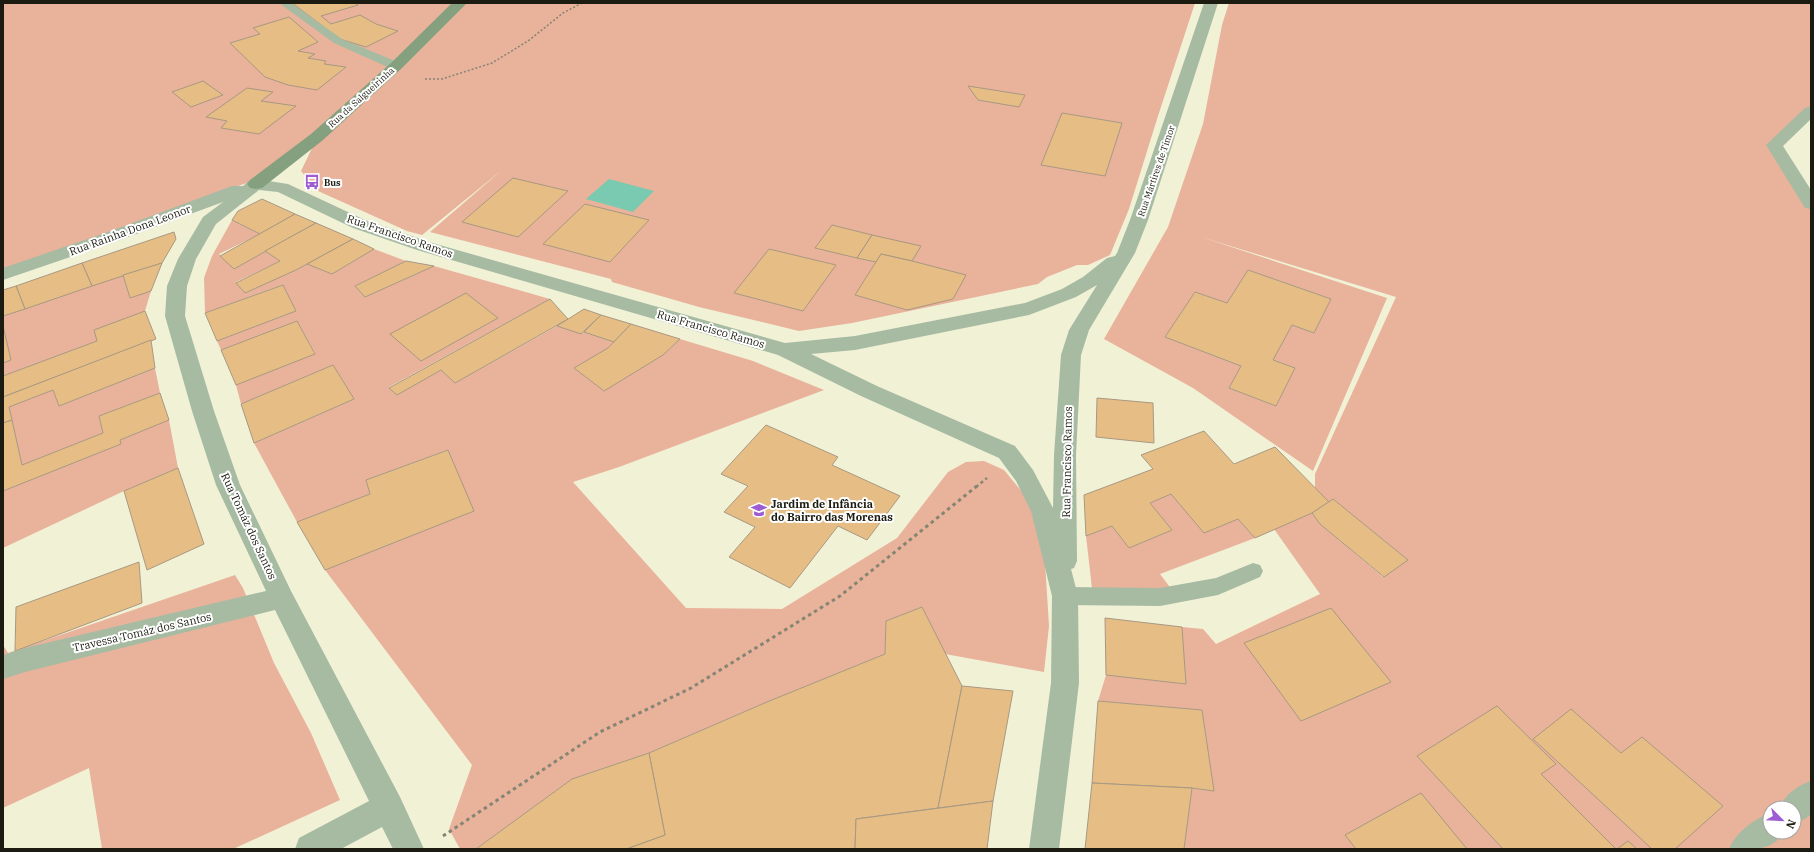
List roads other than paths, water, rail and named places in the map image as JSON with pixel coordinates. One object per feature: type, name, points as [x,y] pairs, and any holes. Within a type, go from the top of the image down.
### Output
[{"type":"street","name":"Rua da Salgueirinha","points":[[256,184],[317,138],[396,66],[460,3]]},
{"type":"street","name":"Rua Mártires de Timor","points":[[1079,330],[1126,253],[1144,205],[1211,3]]},
{"type":"street","points":[[1811,111],[1774,145],[1811,204]]},
{"type":"street","name":"Rua Rainha Dona Leonor","points":[[3,274],[114,236],[256,184]]},
{"type":"street","name":"Rua Francisco Ramos","points":[[256,184],[282,188],[359,224],[423,246],[785,350],[869,391],[1007,452],[1025,476],[1043,511],[1065,596]]},
{"type":"street","name":"Rua Tomáz dos Santos","points":[[256,184],[208,221],[187,259],[177,286],[175,316],[228,484],[282,598],[410,849]]},
{"type":"street","points":[[785,350],[855,343],[1029,309],[1069,293],[1090,281],[1126,253]]},
{"type":"street","name":"Rua Francisco Ramos","points":[[1044,849],[1065,683],[1065,448],[1071,355],[1079,330]]},
{"type":"street","name":"Travessa Tomáz dos Santos","points":[[3,667],[25,660],[282,598]]},
{"type":"street","points":[[1802,802],[1811,795]]},
{"type":"street","points":[[310,849],[389,807]]},
{"type":"street","points":[[1744,849],[1762,834]]},
{"type":"lane","points":[[284,3],[338,41],[396,66]]},
{"type":"lane","points":[[1065,596],[1160,597],[1218,586],[1253,571]]},
{"type":"water","points":[[609,179],[654,191],[633,212],[586,199]]},
{"type":"place","name":"Bus","points":[[312,182]]},
{"type":"place","name":"Jardim de Infância do Bairro das Morenas","points":[[759,510]]}]
